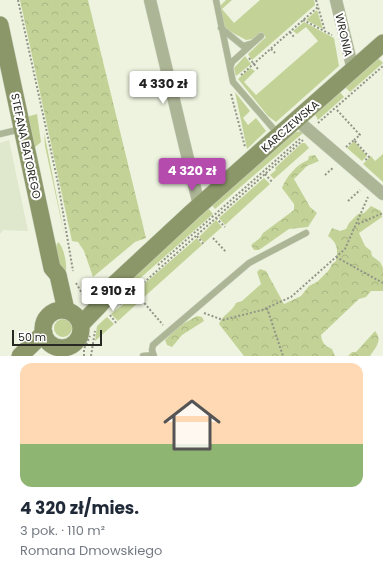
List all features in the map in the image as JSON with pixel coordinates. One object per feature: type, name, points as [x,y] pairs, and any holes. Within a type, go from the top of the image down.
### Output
[{"type":"main road","name":"STEFANA BATOREGO","points":[[1,30],[52,268],[58,275],[74,317]]},
{"type":"main road","name":"KARCZEWSKA","points":[[74,317],[88,315],[108,296],[112,296],[200,205],[383,43]]},
{"type":"main road","points":[[36,356],[62,347],[80,337],[74,317],[46,320],[62,347]]},
{"type":"main road","points":[[20,356],[62,347]]},
{"type":"street","points":[[150,0],[200,205]]},
{"type":"street","name":"WRONIA","points":[[336,0],[352,70]]},
{"type":"street","points":[[297,120],[306,135],[383,194]]},
{"type":"lane","points":[[216,0],[233,82],[279,135]]},
{"type":"lane","points":[[222,28],[240,45],[253,43]]},
{"type":"lane","points":[[230,69],[232,62],[261,36]]},
{"type":"lane","points":[[0,134],[22,129]]},
{"type":"lane","points":[[143,356],[153,355],[153,345],[249,263],[306,233]]},
{"type":"path","points":[[18,0],[58,183],[73,271]]},
{"type":"path","points":[[316,0],[325,31]]},
{"type":"path","points":[[238,77],[318,7]]},
{"type":"path","points":[[303,20],[337,37]]},
{"type":"path","points":[[290,32],[294,37]]},
{"type":"path","points":[[270,49],[275,54]]},
{"type":"path","points":[[253,64],[258,69]]},
{"type":"path","points":[[118,305],[383,66]]},
{"type":"path","points":[[230,87],[246,152]]},
{"type":"path","points":[[337,110],[360,135],[342,150]]},
{"type":"path","points":[[112,296],[306,135]]},
{"type":"path","points":[[354,140],[369,156],[360,164]]},
{"type":"path","points":[[325,175],[334,166]]},
{"type":"path","points":[[265,174],[273,183]]},
{"type":"path","points":[[348,200],[360,189]]},
{"type":"path","points":[[195,309],[224,320],[267,308],[292,297],[345,249],[369,196]]},
{"type":"path","points":[[356,224],[383,212]]},
{"type":"path","points":[[216,218],[225,227]]},
{"type":"path","points":[[196,236],[204,245]]},
{"type":"path","points":[[213,238],[226,252]]},
{"type":"path","points":[[336,257],[383,283]]},
{"type":"path","points":[[75,280],[83,295]]},
{"type":"path","points":[[134,291],[164,326]]},
{"type":"path","points":[[267,308],[283,356]]},
{"type":"path","points":[[108,314],[113,309]]},
{"type":"path","points":[[106,311],[117,324]]},
{"type":"path","points":[[74,317],[91,356]]},
{"type":"shaded area","points":[[9,140],[28,231],[3,230],[0,234],[0,143]]},
{"type":"green space","points":[[20,0],[88,0],[146,238],[135,242],[93,277],[84,251],[78,242],[72,241]]},
{"type":"green space","points":[[226,0],[232,0],[222,9],[234,23],[260,0],[314,0],[315,5],[252,60],[248,54],[266,37],[261,32],[253,39],[246,40],[224,28],[220,6]]},
{"type":"green space","points":[[317,10],[323,29],[306,20]]},
{"type":"green space","points":[[304,22],[334,38],[339,66],[276,122],[268,116],[238,79],[250,68],[255,71],[244,82],[256,95],[318,41],[306,27],[297,34],[293,31]]},
{"type":"green space","points":[[245,56],[251,64],[236,76],[234,68]]},
{"type":"green space","points":[[379,59],[383,63],[350,92],[344,86],[372,61]]},
{"type":"green space","points":[[339,91],[344,97],[318,120],[315,114]]},
{"type":"green space","points":[[235,92],[250,111],[243,118],[248,125],[256,118],[266,131],[247,149]]},
{"type":"green space","points":[[37,114],[41,142],[34,148],[26,117]]},
{"type":"green space","points":[[301,131],[303,133],[215,209],[211,204],[293,133]]},
{"type":"green space","points":[[44,132],[65,238],[45,146]]},
{"type":"green space","points":[[354,141],[367,156],[362,161],[347,148]]},
{"type":"green space","points":[[302,143],[305,143],[309,148],[274,179],[270,175],[276,170],[275,168]]},
{"type":"green space","points":[[383,154],[383,182],[363,164],[371,156],[375,161]]},
{"type":"green space","points":[[315,155],[319,161],[307,166],[294,179],[310,207],[317,213],[308,227],[289,229],[259,250],[254,250],[251,245],[260,238],[263,233],[294,210],[294,204],[282,188],[289,175],[296,168],[308,160],[309,156]]},
{"type":"green space","points":[[264,178],[270,184],[225,225],[219,218]]},
{"type":"green space","points":[[371,206],[381,211],[382,217],[359,233],[365,246],[371,251],[372,256],[380,262],[383,268],[383,291],[371,291],[366,297],[359,299],[321,335],[323,342],[332,349],[335,356],[244,356],[219,324],[236,303],[242,301],[261,284],[257,272],[260,269],[266,271],[284,304],[301,296],[309,286],[317,282],[329,270],[332,264],[336,261],[336,247],[334,241],[328,236],[332,228],[340,231],[346,229],[349,223],[358,214],[364,213]]},
{"type":"green space","points":[[207,207],[213,214],[112,303],[113,298],[142,266]]},
{"type":"green space","points":[[216,220],[222,227],[204,243],[199,237]]},
{"type":"green space","points":[[197,238],[202,245],[143,298],[136,291]]},
{"type":"green space","points":[[58,242],[65,259],[65,277],[54,250]]},
{"type":"green space","points":[[135,295],[140,301],[118,321],[111,314]]},
{"type":"green space","points":[[197,316],[202,317],[204,321],[182,335],[172,347],[167,345],[165,340],[179,326]]},
{"type":"green space","points":[[107,317],[114,324],[95,341],[97,326]]},
{"type":"green space","points":[[59,319],[67,319],[72,324],[70,335],[67,337],[59,337],[54,332],[54,324]]},
{"type":"green space","points":[[375,331],[379,340],[370,356],[348,356],[352,352],[356,352]]}]
